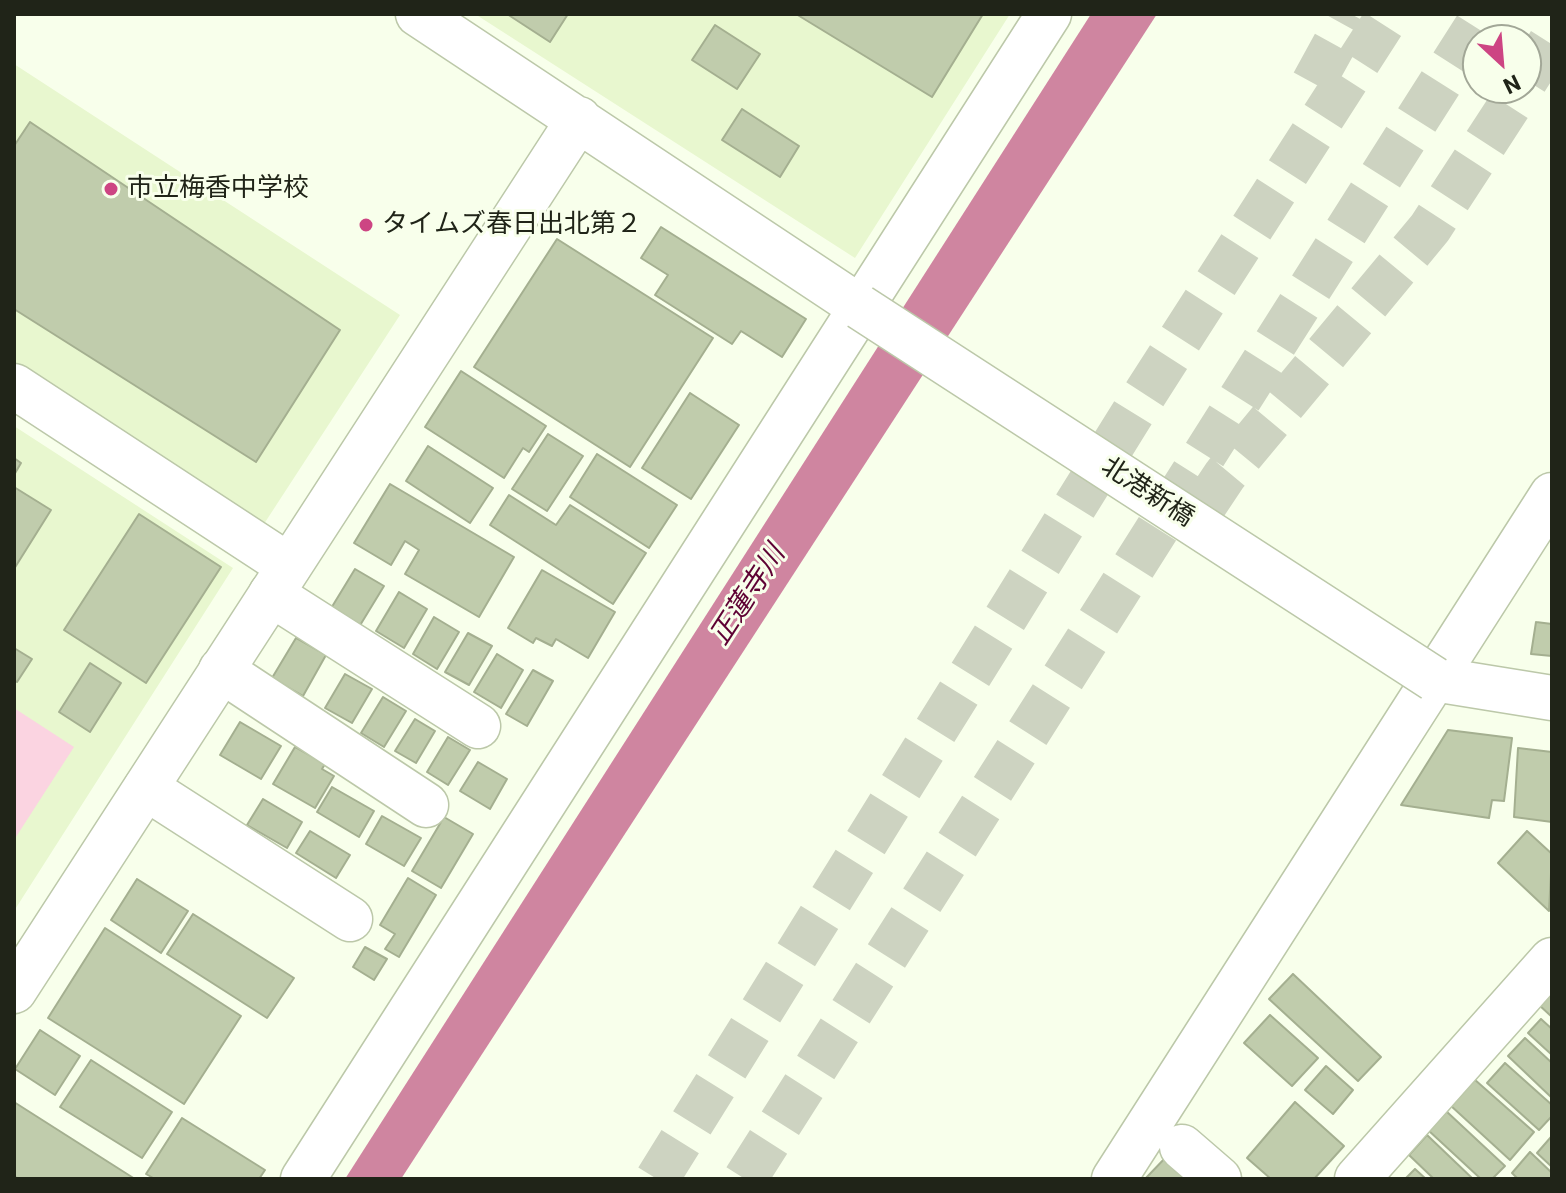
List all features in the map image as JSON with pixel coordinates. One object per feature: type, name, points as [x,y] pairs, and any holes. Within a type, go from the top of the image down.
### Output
[{"type":"street","name":"北港新橋","points":[[418,14],[860,307],[1434,679]]},
{"type":"street","points":[[303,1179],[1049,14]]},
{"type":"street","points":[[14,991],[579,119]]},
{"type":"street","points":[[14,386],[478,726]]},
{"type":"street","points":[[1114,1179],[1552,495]]},
{"type":"street","points":[[221,670],[426,805]]},
{"type":"street","points":[[1434,679],[1552,698]]},
{"type":"street","points":[[146,788],[350,919]]},
{"type":"street","points":[[1357,1179],[1552,960]]},
{"type":"street","points":[[1182,1147],[1219,1179]]},
{"type":"shaded area","points":[[475,14],[1010,14],[855,258]]},
{"type":"shaded area","name":"市立梅香中学校","points":[[14,64],[400,315],[262,527],[14,365]]},
{"type":"shaded area","points":[[14,426],[233,568],[14,911]]},
{"type":"shaded area","points":[[14,708],[74,747],[14,840]]},
{"type":"water","name":"正蓮寺川","points":[[1091,14],[1157,14],[401,1179],[345,1179]]},
{"type":"building","points":[[507,14],[568,14],[550,42]]},
{"type":"building","points":[[796,14],[983,14],[932,97]]},
{"type":"building","points":[[715,25],[760,54],[737,89],[692,60]]},
{"type":"building","points":[[742,109],[799,146],[780,177],[722,140]]},
{"type":"building","points":[[30,122],[340,330],[256,462],[14,309],[14,146]]},
{"type":"building","points":[[661,227],[806,319],[782,357],[741,331],[732,344],[655,295],[668,275],[641,258]]},
{"type":"building","points":[[557,239],[713,338],[630,467],[474,367]]},
{"type":"building","points":[[461,371],[546,426],[529,452],[523,448],[504,478],[425,427]]},
{"type":"building","points":[[690,393],[739,425],[691,499],[642,468]]},
{"type":"building","points":[[548,434],[583,456],[547,511],[512,489]]},
{"type":"building","points":[[428,446],[493,488],[470,523],[406,481]]},
{"type":"building","points":[[597,454],[677,505],[649,548],[570,497]]},
{"type":"building","points":[[14,458],[21,463],[14,475]]},
{"type":"building","points":[[390,484],[514,557],[479,617],[405,574],[419,550],[405,541],[391,565],[354,543]]},
{"type":"building","points":[[14,487],[51,510],[14,569]]},
{"type":"building","points":[[509,495],[556,525],[570,505],[646,553],[613,604],[490,525]]},
{"type":"building","points":[[139,514],[221,567],[146,683],[64,630]]},
{"type":"building","points":[[355,569],[384,586],[359,627],[330,610]]},
{"type":"building","points":[[542,570],[615,612],[588,658],[556,639],[552,646],[536,638],[533,643],[508,628]]},
{"type":"building","points":[[399,592],[427,609],[404,648],[376,631]]},
{"type":"building","points":[[434,617],[459,632],[437,669],[413,654]]},
{"type":"building","points":[[1536,622],[1552,624],[1552,656],[1531,654]]},
{"type":"building","points":[[468,633],[492,646],[469,685],[445,672]]},
{"type":"building","points":[[296,638],[326,655],[303,696],[272,678]]},
{"type":"building","points":[[14,648],[32,659],[17,682],[14,680]]},
{"type":"building","points":[[497,654],[523,670],[501,708],[474,692]]},
{"type":"building","points":[[90,663],[121,683],[90,732],[59,712]]},
{"type":"building","points":[[533,670],[553,681],[527,726],[506,714]]},
{"type":"building","points":[[345,674],[372,689],[352,723],[325,708]]},
{"type":"building","points":[[383,697],[406,711],[384,747],[361,733]]},
{"type":"building","points":[[415,719],[435,731],[416,763],[395,751]]},
{"type":"building","points":[[240,722],[281,746],[261,779],[220,755]]},
{"type":"building","points":[[1448,730],[1512,738],[1504,801],[1492,800],[1489,818],[1401,805]]},
{"type":"building","points":[[448,737],[470,750],[448,785],[427,772]]},
{"type":"building","points":[[295,747],[325,764],[322,769],[334,776],[315,808],[273,784]]},
{"type":"building","points":[[1518,748],[1552,752],[1552,822],[1514,817]]},
{"type":"building","points":[[478,762],[507,779],[490,809],[460,791]]},
{"type":"building","points":[[332,787],[374,811],[359,837],[317,812]]},
{"type":"building","points":[[263,799],[302,822],[287,848],[247,825]]},
{"type":"building","points":[[382,816],[421,838],[404,866],[366,844]]},
{"type":"building","points":[[444,817],[473,834],[441,888],[412,871]]},
{"type":"building","points":[[310,831],[350,855],[336,878],[296,853]]},
{"type":"building","points":[[1527,831],[1552,854],[1549,911],[1498,863]]},
{"type":"building","points":[[408,878],[436,895],[399,957],[385,949],[395,934],[380,925]]},
{"type":"building","points":[[137,879],[188,911],[161,953],[111,920]]},
{"type":"building","points":[[193,914],[294,978],[267,1018],[167,954]]},
{"type":"building","points":[[105,928],[241,1016],[184,1104],[48,1018]]},
{"type":"building","points":[[365,947],[387,959],[374,980],[353,967]]},
{"type":"building","points":[[1293,974],[1381,1057],[1358,1081],[1269,999]]},
{"type":"building","points":[[1552,988],[1552,1017],[1538,1004]]},
{"type":"building","points":[[1270,1015],[1318,1058],[1292,1086],[1244,1043]]},
{"type":"building","points":[[1541,1019],[1552,1029],[1552,1055],[1528,1033]]},
{"type":"building","points":[[40,1030],[80,1056],[55,1095],[15,1069]]},
{"type":"building","points":[[1525,1038],[1552,1063],[1552,1098],[1508,1056]]},
{"type":"building","points":[[91,1060],[172,1112],[142,1158],[60,1107]]},
{"type":"building","points":[[1505,1063],[1552,1105],[1552,1116],[1539,1130],[1487,1083]]},
{"type":"building","points":[[1326,1066],[1353,1090],[1333,1114],[1305,1090]]},
{"type":"building","points":[[1474,1079],[1534,1132],[1510,1160],[1450,1105]]},
{"type":"building","points":[[14,1102],[135,1179],[19,1179],[14,1176]]},
{"type":"building","points":[[1295,1102],[1344,1146],[1314,1179],[1271,1179],[1247,1158]]},
{"type":"building","points":[[1446,1111],[1505,1166],[1492,1179],[1481,1179],[1428,1130]]},
{"type":"building","points":[[182,1118],[265,1170],[259,1179],[155,1179],[146,1174]]},
{"type":"building","points":[[1427,1135],[1473,1179],[1434,1179],[1409,1155]]},
{"type":"building","points":[[1552,1138],[1552,1167],[1537,1153]]},
{"type":"building","points":[[1530,1152],[1552,1173],[1552,1179],[1518,1179],[1512,1173]]},
{"type":"building","points":[[1168,1155],[1189,1173],[1183,1179],[1145,1179]]},
{"type":"building","points":[[1415,1169],[1426,1179],[1405,1179]]},
{"type":"tunnel","points":[[1313,83],[1351,14]]},
{"type":"tunnel","points":[[657,1179],[1134,411],[1389,14]]},
{"type":"tunnel","points":[[745,1179],[1484,14]]},
{"type":"tunnel","points":[[1542,55],[1552,39]]},
{"type":"tunnel","points":[[1203,508],[1225,475],[1430,228],[1511,104]]},
{"type":"place","name":"市立梅香中学校","points":[[111,189]]},
{"type":"place","name":"タイムズ春日出北第２","points":[[366,225]]}]
